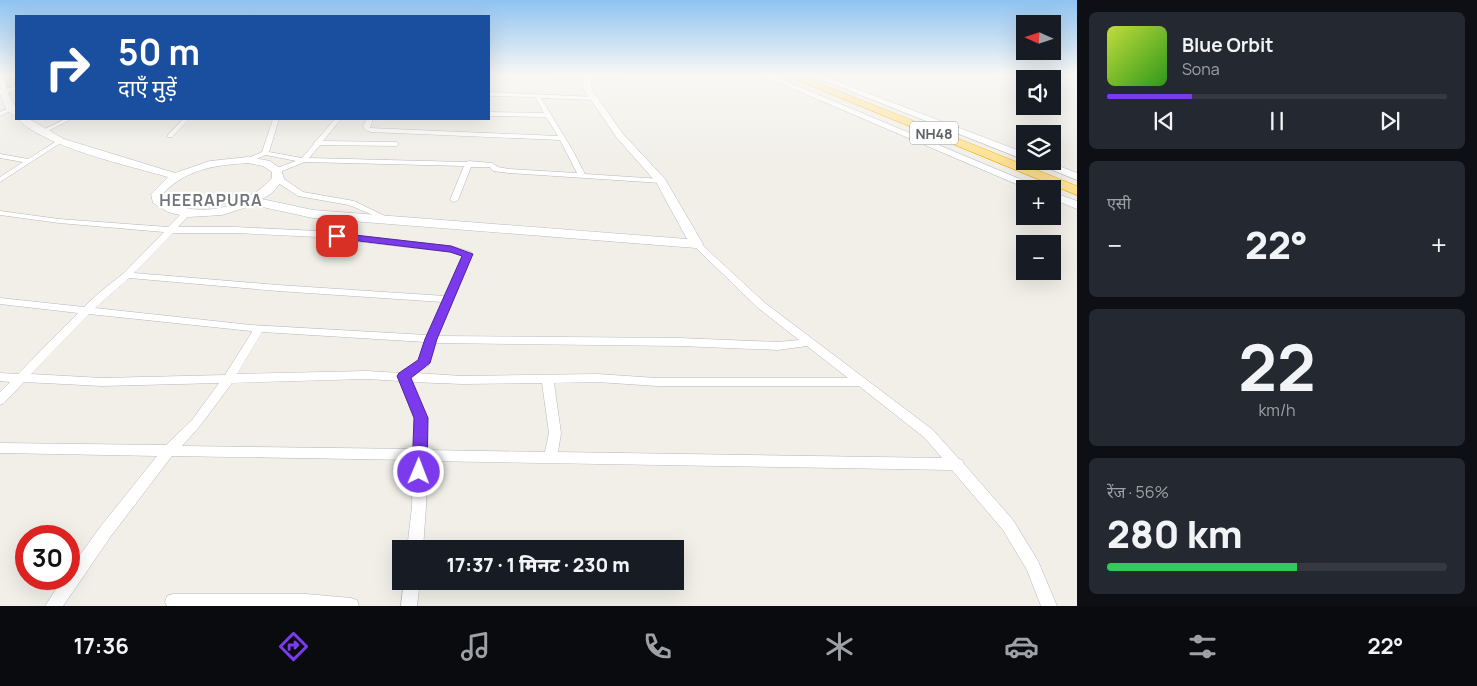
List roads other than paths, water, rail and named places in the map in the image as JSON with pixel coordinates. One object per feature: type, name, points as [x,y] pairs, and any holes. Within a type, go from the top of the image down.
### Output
[{"type":"highway","name":"NH48","points":[[862,103],[1077,191]]},
{"type":"highway","name":"NH48","points":[[876,103],[1077,184]]},
{"type":"street","points":[[541,103],[582,176]]},
{"type":"street","points":[[598,103],[620,136],[660,181],[696,244],[761,305],[929,434],[957,464],[1008,525],[1033,566],[1048,606]]},
{"type":"street","points":[[835,103],[1017,180]]},
{"type":"street","points":[[888,103],[1016,153]]},
{"type":"street","points":[[0,114],[14,111]]},
{"type":"street","points":[[490,114],[547,115]]},
{"type":"street","points":[[24,120],[42,132],[60,140],[175,176]]},
{"type":"street","points":[[42,132],[67,120]]},
{"type":"street","points":[[170,136],[185,120]]},
{"type":"street","points":[[265,153],[276,120]]},
{"type":"street","points":[[337,120],[316,143],[304,160],[278,175],[271,190],[253,201],[234,208],[209,213],[187,213],[169,210],[159,203],[157,194],[165,183],[175,176],[202,165],[248,160],[266,163],[278,175],[301,194],[351,204],[385,218]]},
{"type":"street","points":[[369,120],[366,126],[367,129],[371,130],[562,138]]},
{"type":"street","points":[[0,180],[60,140]]},
{"type":"street","points":[[316,143],[396,144]]},
{"type":"street","points":[[248,160],[265,153],[304,160],[469,163],[492,165],[509,171],[660,181]]},
{"type":"street","points":[[0,156],[29,161]]},
{"type":"street","points":[[454,200],[469,163]]},
{"type":"street","points":[[1059,170],[1077,177]]},
{"type":"street","points":[[1061,199],[1077,205]]},
{"type":"street","points":[[253,201],[313,214],[385,218],[696,244]]},
{"type":"street","points":[[0,213],[171,230],[236,230],[318,234],[451,249],[468,254],[431,339],[424,363],[404,376]]},
{"type":"street","points":[[0,400],[20,377],[103,294],[127,275],[187,213]]},
{"type":"street","points":[[127,275],[278,288],[448,299]]},
{"type":"street","points":[[0,301],[259,329],[431,339],[542,342],[680,342],[778,346],[808,342]]},
{"type":"street","points":[[53,606],[106,531],[169,451],[196,423],[229,378],[259,329]]},
{"type":"street","points":[[0,377],[102,382],[367,375],[462,380],[597,378],[657,382],[859,382]]},
{"type":"street","points":[[404,376],[421,418],[419,507],[416,540]]},
{"type":"street","points":[[548,378],[554,433],[550,458]]},
{"type":"street","points":[[0,448],[957,464]]},
{"type":"street","points":[[409,606],[411,590]]},
{"type":"street","points":[[173,602],[306,602],[351,606]]},
{"type":"district","name":"HEERAPURA","points":[[211,200]]}]
